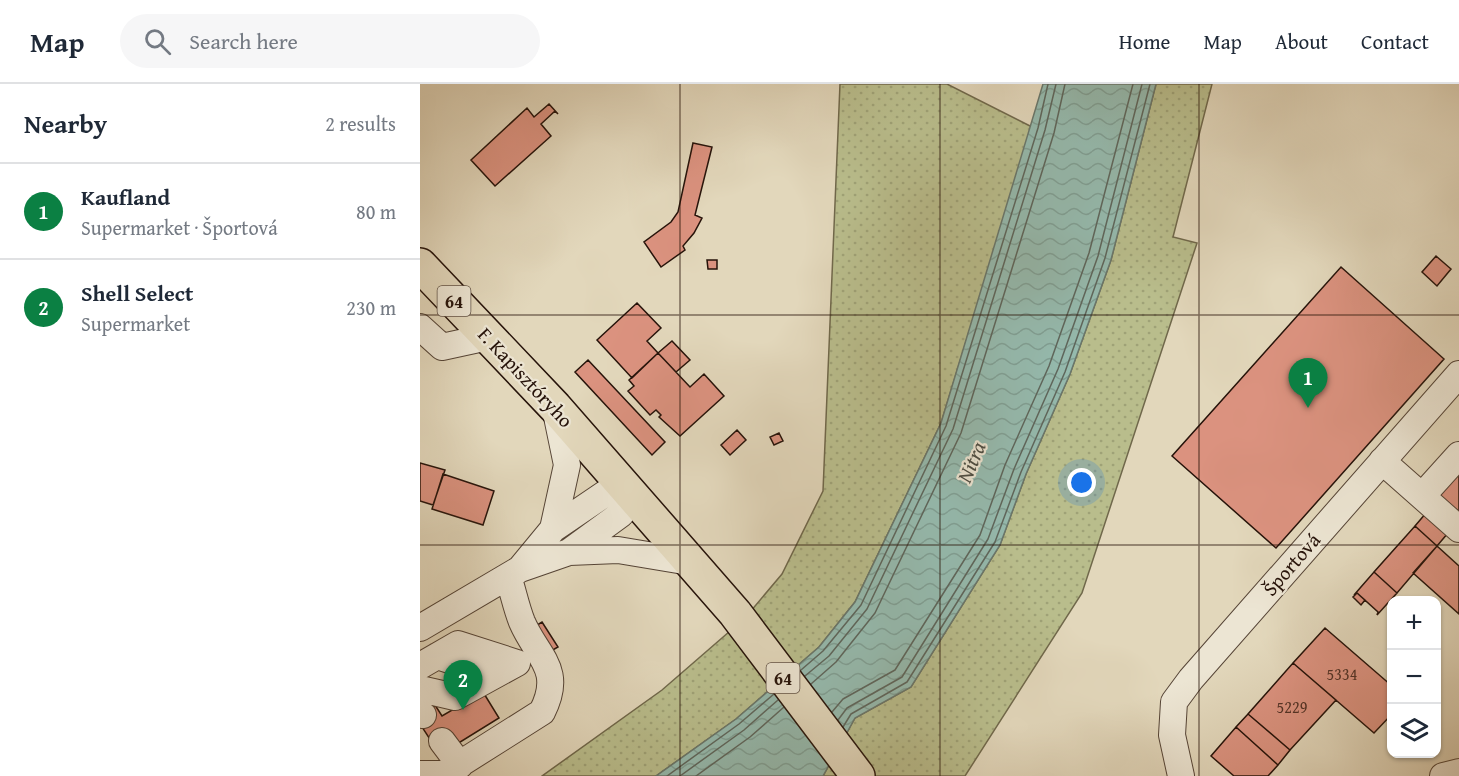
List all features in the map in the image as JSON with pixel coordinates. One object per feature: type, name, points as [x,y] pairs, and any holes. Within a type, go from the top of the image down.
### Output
[{"type":"main road","name":"F. Kapisztóryho","points":[[420,265],[555,407],[629,492]]},
{"type":"main road","name":"64","points":[[629,492],[745,627],[858,776]]},
{"type":"street","points":[[420,327],[442,347],[488,337]]},
{"type":"street","name":"Športová","points":[[1183,775],[1172,735],[1174,702],[1191,679],[1459,374]]},
{"type":"street","points":[[553,529],[567,465],[555,407]]},
{"type":"street","points":[[1422,496],[1459,455]]},
{"type":"street","points":[[1382,461],[1459,529]]},
{"type":"street","points":[[420,628],[514,573],[569,552],[621,514],[629,492],[606,493],[553,529],[514,573]]},
{"type":"street","points":[[569,552],[618,550],[690,562]]},
{"type":"street","points":[[420,774],[444,774],[460,765],[542,712],[548,701],[550,668],[522,622],[514,573]]},
{"type":"street","points":[[522,622],[510,648],[517,663],[548,701]]},
{"type":"street","points":[[426,665],[458,644],[517,663]]},
{"type":"street","points":[[420,689],[455,697],[517,663]]},
{"type":"street","points":[[426,665],[484,681]]},
{"type":"street","points":[[442,741],[460,765]]},
{"type":"street","points":[[1443,776],[1459,772]]},
{"type":"green space","points":[[840,84],[947,84],[1032,127],[941,423],[855,602],[819,647],[736,719],[656,776],[542,776],[662,690],[745,618],[782,574],[823,491]]},
{"type":"green space","points":[[1156,84],[1212,84],[1173,237],[1197,243],[1082,593],[965,776],[823,776],[855,718],[911,687],[1000,545],[1026,474],[1070,374],[1111,260]]},
{"type":"water","name":"Nitra","points":[[1043,84],[1156,84],[1111,260],[1070,374],[1026,474],[1000,545],[911,687],[855,718],[823,776],[656,776],[736,719],[819,647],[855,602],[941,423]]},
{"type":"building","points":[[549,104],[558,114],[555,111],[541,124],[551,136],[495,186],[471,160],[527,108],[534,117]]},
{"type":"building","points":[[693,143],[712,147],[695,215],[702,218],[694,233],[683,246],[685,250],[661,267],[644,242],[671,222],[678,212]]},
{"type":"building","points":[[1436,256],[1451,269],[1437,286],[1422,272]]},
{"type":"building","points":[[707,260],[717,260],[717,269],[708,269]]},
{"type":"building","points":[[1341,267],[1444,359],[1276,548],[1172,456]]},
{"type":"building","points":[[637,303],[661,328],[647,341],[658,353],[632,378],[597,340]]},
{"type":"building","points":[[672,341],[690,360],[676,372],[658,353]]},
{"type":"building","points":[[658,353],[690,387],[704,374],[724,396],[680,436],[659,417],[661,415],[656,410],[650,415],[628,391],[634,386],[629,380]]},
{"type":"building","points":[[588,360],[665,442],[652,455],[575,372]]},
{"type":"building","points":[[737,430],[746,440],[730,455],[721,445]]},
{"type":"building","points":[[779,433],[783,441],[774,445],[770,437]]},
{"type":"building","points":[[420,463],[445,470],[433,505],[420,501]]},
{"type":"building","points":[[1459,471],[1459,513],[1438,494]]},
{"type":"building","points":[[443,474],[494,491],[483,525],[432,509]]},
{"type":"building","points":[[1426,513],[1448,533],[1437,546],[1415,526]]},
{"type":"building","points":[[1415,526],[1437,546],[1397,593],[1374,572]]},
{"type":"building","points":[[1437,546],[1459,566],[1459,614],[1441,596],[1413,573]]},
{"type":"building","points":[[1374,572],[1397,593],[1394,596],[1387,596],[1387,604],[1377,615],[1378,612],[1357,593],[1354,595]]},
{"type":"building","points":[[1357,593],[1365,600],[1361,605],[1353,597]]},
{"type":"building","points":[[542,622],[558,647],[532,662],[516,638]]},
{"type":"building","points":[[1325,628],[1387,682],[1387,719],[1374,733],[1293,663]]},
{"type":"building","points":[[1293,663],[1336,700],[1290,750],[1248,714]]},
{"type":"building","points":[[483,692],[499,718],[457,744],[435,747],[420,724],[428,711],[435,705],[442,716]]},
{"type":"building","points":[[1248,714],[1290,750],[1278,765],[1236,727]]},
{"type":"building","points":[[1236,727],[1278,765],[1268,776],[1234,776],[1211,756]]},
{"type":"place","name":"Kaufland","points":[[1308,408]]},
{"type":"place","name":"Shell Select","points":[[463,710]]}]
